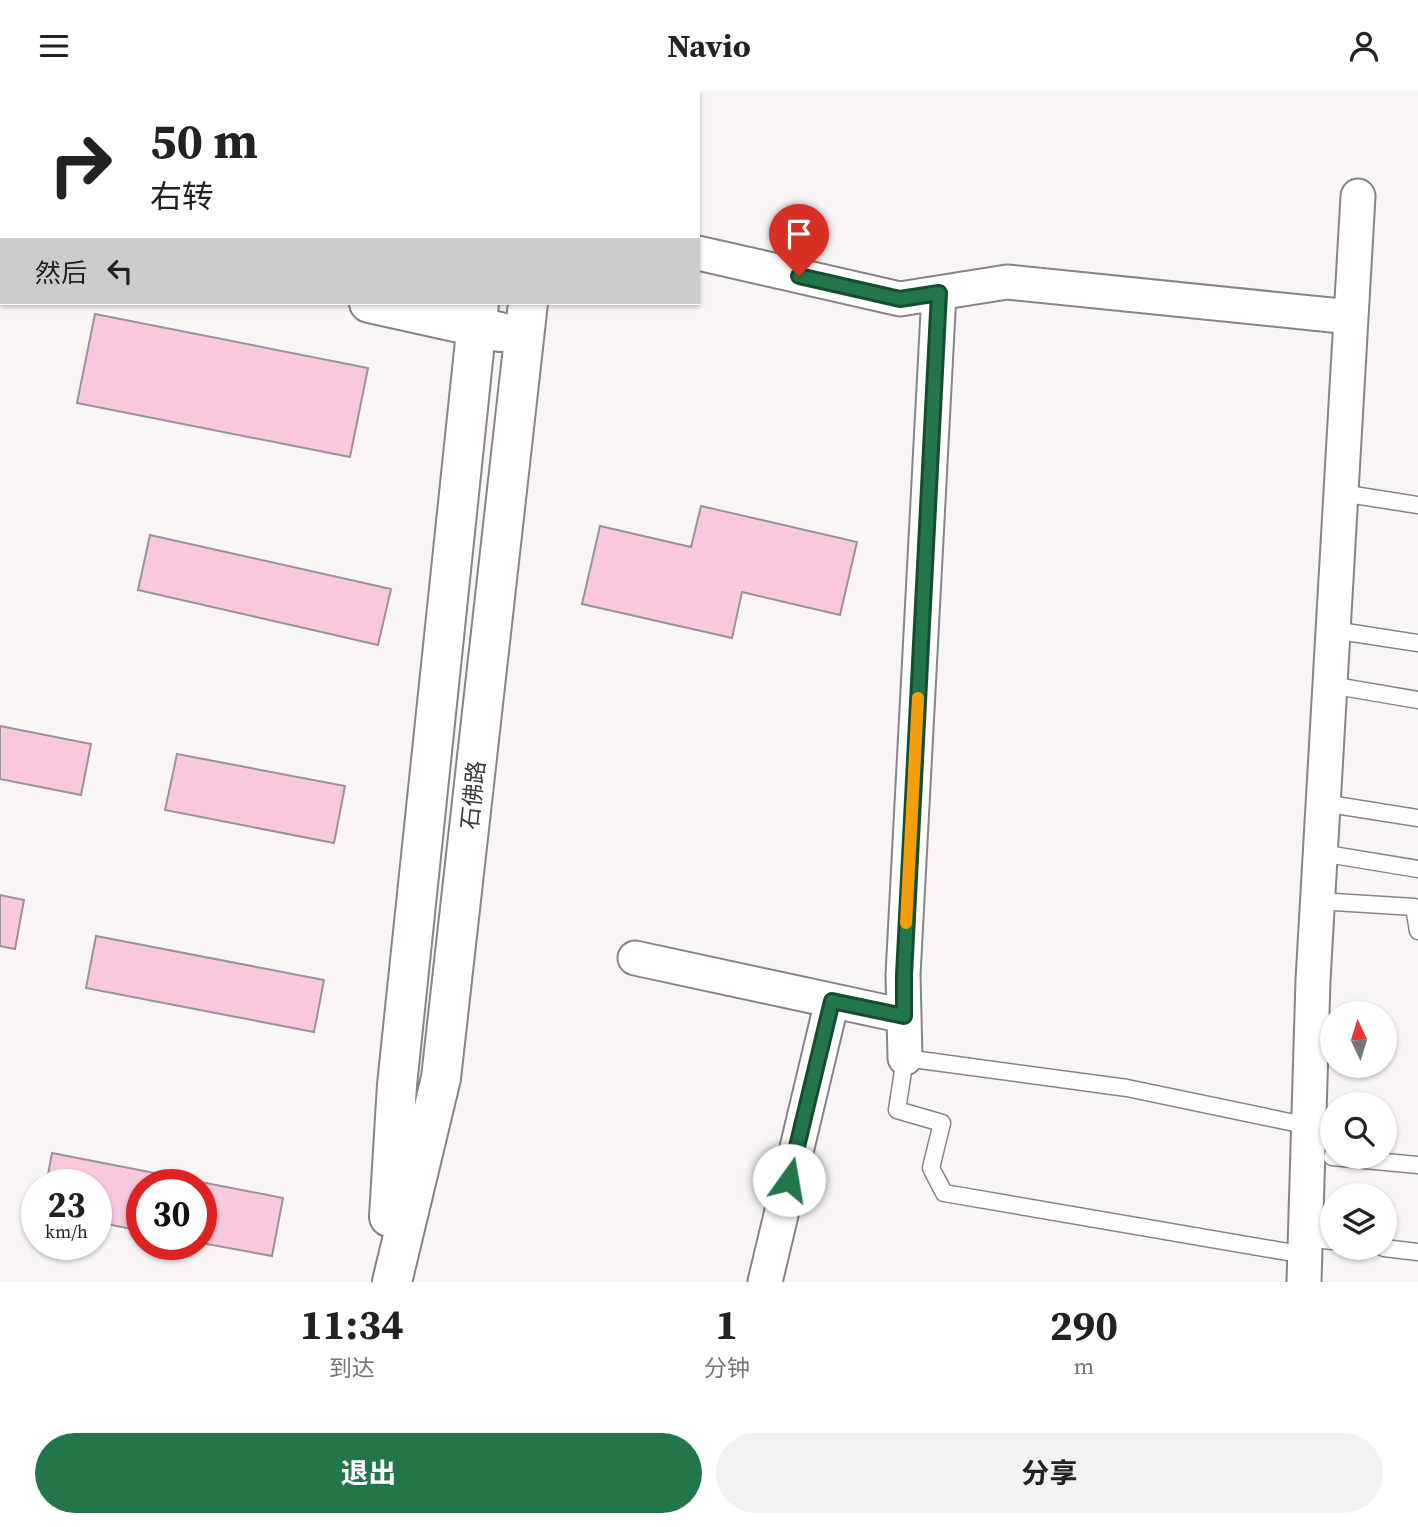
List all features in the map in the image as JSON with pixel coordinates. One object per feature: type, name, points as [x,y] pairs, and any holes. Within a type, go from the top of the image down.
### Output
[{"type":"street","points":[[1312,1254],[1320,1148],[1318,901],[1358,196]]},
{"type":"street","points":[[700,253],[900,299],[1007,282],[1351,317]]},
{"type":"street","points":[[905,1058],[904,975],[939,293]]},
{"type":"street","points":[[387,305],[526,320]]},
{"type":"street","name":"石佛路","points":[[386,1282],[397,1085],[478,315]]},
{"type":"street","name":"石佛路","points":[[392,1282],[441,1078],[526,320]]},
{"type":"street","points":[[635,958],[904,1016]]},
{"type":"street","points":[[765,1282],[832,1001]]},
{"type":"lane","points":[[1341,493],[1418,505]]},
{"type":"lane","points":[[1333,630],[1418,643]]},
{"type":"lane","points":[[1330,685],[1418,700]]},
{"type":"lane","points":[[1323,803],[1418,818]]},
{"type":"lane","points":[[1321,852],[1418,869]]},
{"type":"lane","points":[[1318,901],[1414,907],[1418,931]]},
{"type":"lane","points":[[1312,1254],[944,1192],[931,1168],[942,1123],[897,1110],[905,1058],[1127,1088],[1320,1148]]},
{"type":"lane","points":[[1397,1161],[1418,1165]]},
{"type":"lane","points":[[1397,1250],[1418,1252]]},
{"type":"building","points":[[95,314],[368,368],[350,457],[77,403]]},
{"type":"building","points":[[701,506],[857,542],[840,615],[742,592],[732,638],[582,604],[600,526],[691,547]]},
{"type":"building","points":[[150,535],[391,589],[378,645],[138,590]]},
{"type":"building","points":[[0,726],[91,744],[81,795],[0,779]]},
{"type":"building","points":[[177,754],[345,786],[334,843],[165,810]]},
{"type":"building","points":[[0,895],[24,900],[15,949],[0,946]]},
{"type":"building","points":[[96,936],[324,980],[314,1032],[86,988]]},
{"type":"building","points":[[52,1153],[134,1169],[126,1169],[126,1228],[112,1225],[112,1169],[49,1169]]},
{"type":"building","points":[[217,1185],[283,1198],[272,1256],[217,1246]]},
{"type":"slow traffic","points":[[906,923],[918,698]]},
{"type":"route","points":[[789,1180],[832,1001],[904,1016],[939,293],[900,299],[799,276]]}]
